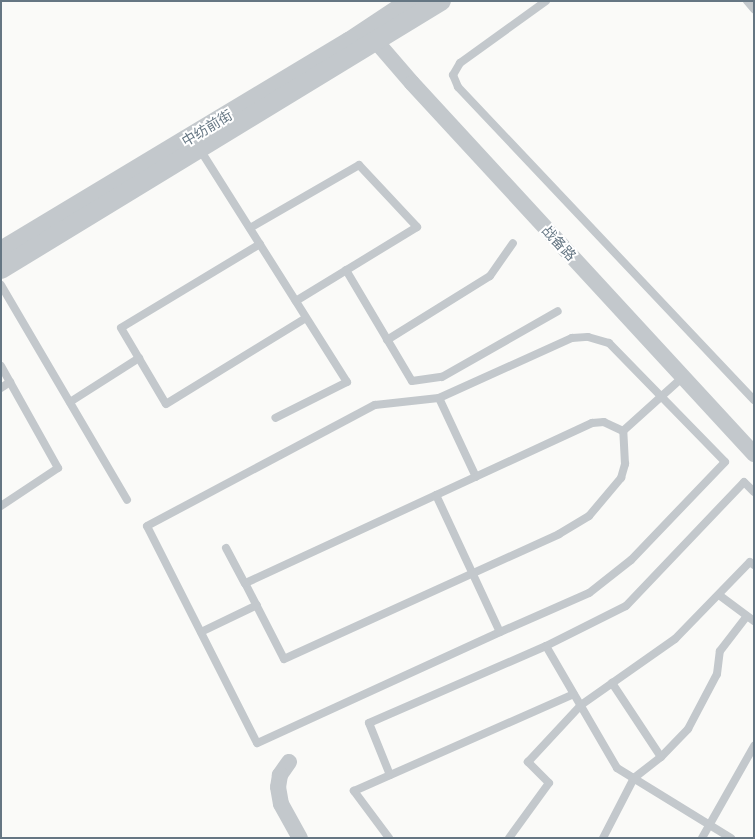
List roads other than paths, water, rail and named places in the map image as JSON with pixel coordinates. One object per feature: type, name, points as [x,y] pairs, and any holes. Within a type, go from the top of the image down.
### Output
[{"type":"street","name":"中纺前街","points":[[1,251],[196,143],[371,36],[411,1]]},
{"type":"street","points":[[371,36],[441,1]]},
{"type":"street","name":"战备路","points":[[371,36],[754,454]]},
{"type":"street","points":[[1,269],[196,143]]},
{"type":"street","points":[[289,762],[280,775],[278,787],[281,804],[300,838]]},
{"type":"lane","points":[[546,1],[460,63],[454,75],[458,87],[754,400]]},
{"type":"lane","points":[[747,1],[754,9]]},
{"type":"lane","points":[[196,143],[347,382],[275,418]]},
{"type":"lane","points":[[250,228],[359,165],[417,227],[296,301]]},
{"type":"lane","points":[[388,340],[490,276],[513,243]]},
{"type":"lane","points":[[260,244],[121,328],[166,404],[306,318]]},
{"type":"lane","points":[[346,270],[412,381],[442,377],[558,311]]},
{"type":"lane","points":[[1,285],[127,500]]},
{"type":"lane","points":[[588,337],[609,343],[663,395],[725,462],[631,560],[589,593],[257,743],[147,526],[375,405],[439,398],[572,338],[588,337]]},
{"type":"lane","points":[[70,402],[139,358]]},
{"type":"lane","points":[[1,366],[58,468],[1,506]]},
{"type":"lane","points":[[623,431],[683,377]]},
{"type":"lane","points":[[1,388],[10,382]]},
{"type":"lane","points":[[439,398],[476,477]]},
{"type":"lane","points":[[245,583],[592,424],[604,422],[623,431]]},
{"type":"lane","points":[[226,548],[284,659],[559,534],[589,516],[621,478],[625,464],[623,431]]},
{"type":"lane","points":[[390,775],[369,723],[546,646],[626,606],[744,482],[754,492]]},
{"type":"lane","points":[[436,496],[500,632]]},
{"type":"lane","points":[[509,838],[549,783],[528,762],[581,705],[675,639],[750,562],[754,565]]},
{"type":"lane","points":[[719,595],[754,621]]},
{"type":"lane","points":[[201,632],[257,605]]},
{"type":"lane","points":[[603,838],[634,778],[661,757],[688,729],[717,674],[720,651],[746,616]]},
{"type":"lane","points":[[546,646],[617,768],[731,838]]},
{"type":"lane","points":[[612,683],[661,757]]},
{"type":"lane","points":[[389,838],[354,791],[574,694]]},
{"type":"lane","points":[[702,838],[754,746]]}]
